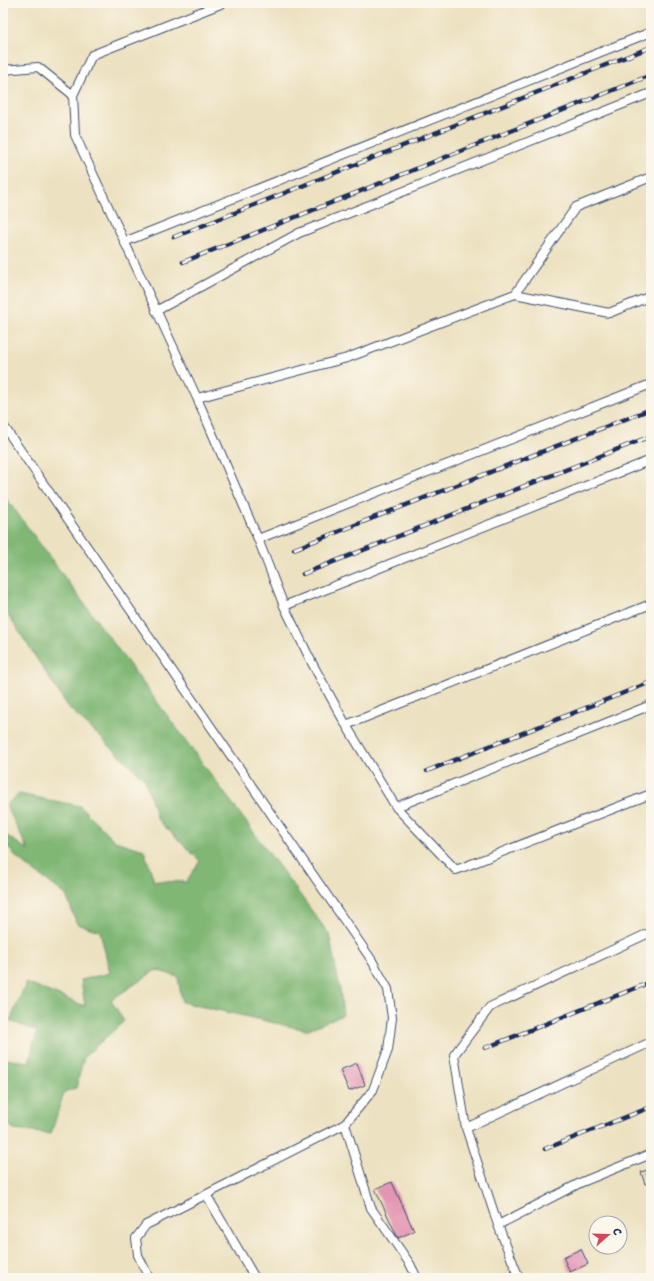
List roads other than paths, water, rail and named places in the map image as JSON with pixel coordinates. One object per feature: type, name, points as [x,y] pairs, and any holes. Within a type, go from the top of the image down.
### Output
[{"type":"lane","points":[[223,3],[92,55],[73,95],[75,134],[197,398],[258,539],[284,606],[346,725],[396,807],[456,870],[651,794]]},
{"type":"lane","points":[[124,242],[651,32]]},
{"type":"lane","points":[[3,70],[38,67],[73,95]]},
{"type":"lane","points":[[156,311],[299,233],[651,93]]},
{"type":"lane","points":[[515,294],[576,207],[651,177]]},
{"type":"lane","points":[[197,398],[348,358],[515,294],[609,313],[651,296]]},
{"type":"lane","points":[[258,539],[651,384]]},
{"type":"lane","points":[[3,425],[371,959],[388,989],[392,1018],[388,1050],[373,1090],[344,1124],[207,1196],[146,1225],[136,1238],[138,1255],[148,1278]]},
{"type":"lane","points":[[284,606],[651,460]]},
{"type":"lane","points":[[346,725],[651,604]]},
{"type":"lane","points":[[396,807],[651,705]]},
{"type":"lane","points":[[519,1278],[498,1225],[466,1128],[454,1054],[490,1007],[651,932]]},
{"type":"lane","points":[[466,1128],[651,1042]]},
{"type":"lane","points":[[344,1124],[371,1208],[410,1264],[417,1278]]},
{"type":"lane","points":[[498,1225],[582,1182],[651,1154]]},
{"type":"lane","points":[[207,1196],[255,1278]]},
{"type":"railway","points":[[174,237],[651,47]]},
{"type":"railway","points":[[183,262],[651,75]]},
{"type":"railway","points":[[294,549],[651,409]]},
{"type":"railway","points":[[303,574],[651,436]]},
{"type":"railway","points":[[427,771],[651,682]]},
{"type":"railway","points":[[485,1048],[651,982]]},
{"type":"railway","points":[[545,1149],[651,1107]]}]
